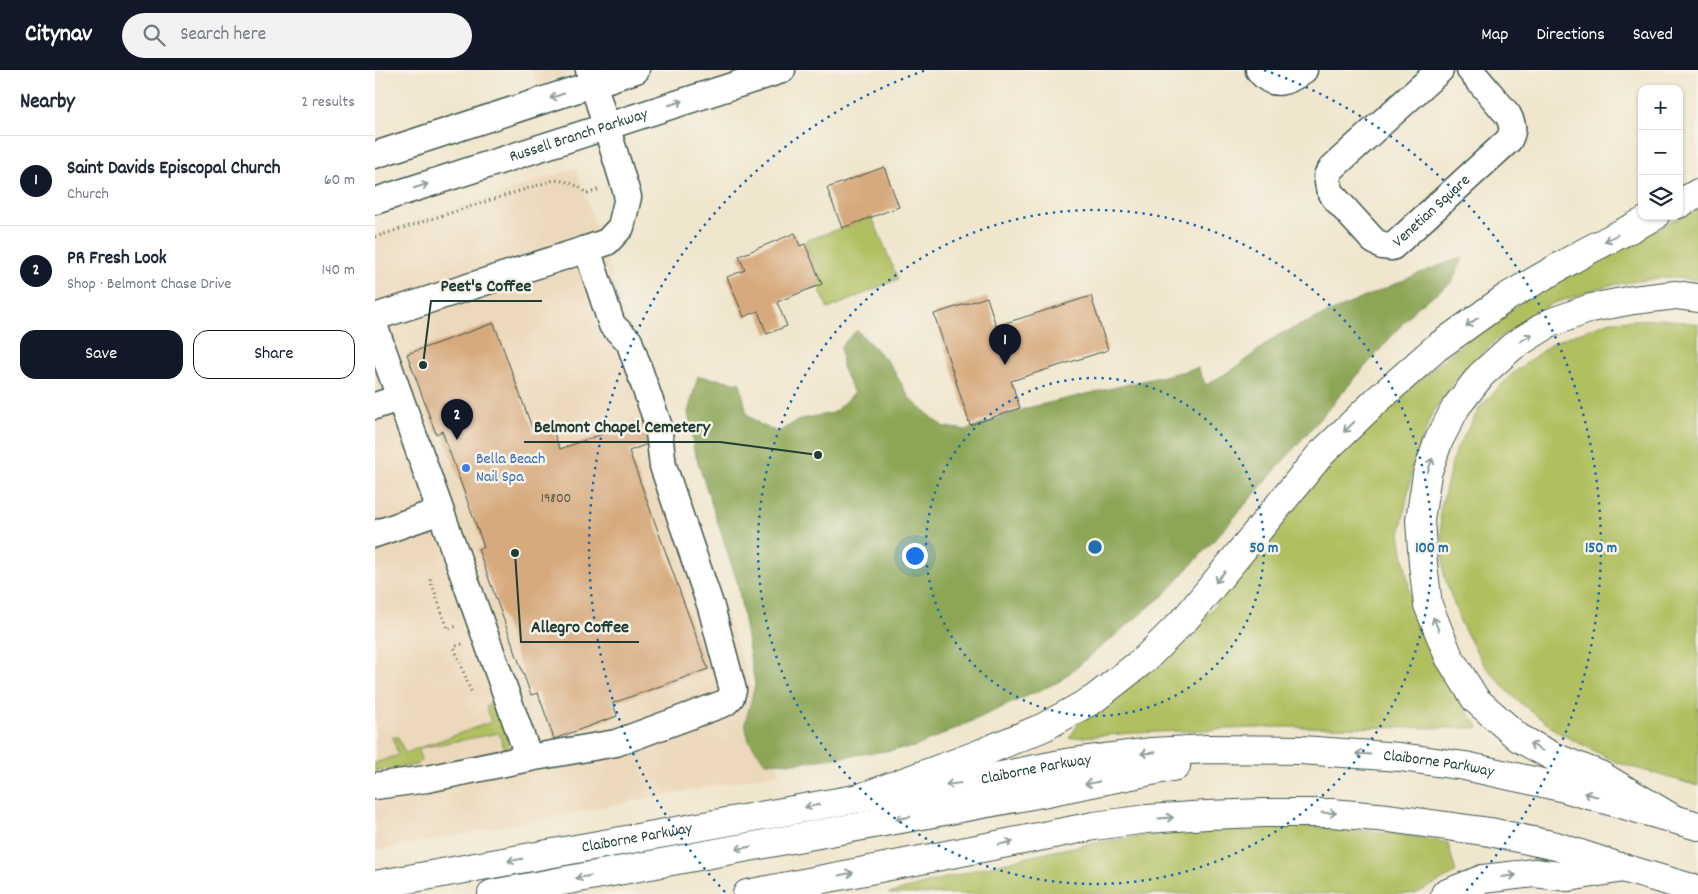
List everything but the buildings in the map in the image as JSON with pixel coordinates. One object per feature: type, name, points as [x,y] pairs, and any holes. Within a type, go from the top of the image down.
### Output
[{"type":"main road","points":[[1683,202],[1698,193]]},
{"type":"main road","points":[[860,798],[974,756],[1044,727],[1094,699],[1145,659],[1187,617],[1320,455],[1375,402],[1436,348],[1507,297],[1585,252],[1647,220]]},
{"type":"main road","points":[[1672,818],[1600,775],[1554,758],[1519,738],[1476,700],[1449,657],[1428,605],[1420,520],[1427,474],[1439,442],[1456,407],[1481,375],[1513,346],[1550,323],[1591,308],[1633,300],[1676,295],[1698,298]]},
{"type":"main road","points":[[492,894],[1037,794],[1259,748]]},
{"type":"main road","name":"Claiborne Parkway","points":[[375,885],[860,798],[970,782],[1066,764],[1152,752],[1259,748],[1400,757],[1465,766],[1561,787],[1698,826]]},
{"type":"main road","points":[[747,894],[1094,826],[1155,818],[1245,813],[1332,813],[1490,832],[1556,846],[1698,890]]},
{"type":"main road","points":[[1445,894],[1483,879],[1534,873],[1569,877],[1623,868]]},
{"type":"street","points":[[375,155],[591,77],[636,70]]},
{"type":"street","name":"Russell Branch Parkway","points":[[375,200],[782,70]]},
{"type":"street","points":[[1259,70],[1269,80],[1278,83],[1304,70]]},
{"type":"street","name":"Venetian Square","points":[[1440,70],[1332,168],[1327,176],[1329,188],[1334,197],[1373,240],[1382,246],[1392,247],[1509,140],[1513,131],[1508,115],[1470,70]]},
{"type":"street","points":[[375,318],[607,242],[621,227],[628,197],[591,77]]},
{"type":"street","points":[[375,786],[427,779],[615,743],[725,703],[731,697],[733,690],[711,607],[663,466],[658,424],[629,341],[612,325],[587,249]]},
{"type":"street","points":[[375,328],[387,402],[440,511],[529,758]]},
{"type":"street","points":[[375,534],[440,511]]},
{"type":"path","points":[[375,237],[554,180],[567,181],[579,186],[587,194],[623,182]]},
{"type":"shaded area","points":[[531,70],[575,70],[538,87]]},
{"type":"shaded area","points":[[576,168],[780,773],[375,851],[375,234]]},
{"type":"green space","points":[[1698,208],[1698,280],[1667,277],[1610,285],[1551,304],[1503,335],[1463,370],[1430,417],[1412,472],[1400,534],[1410,594],[1433,656],[1466,711],[1480,728],[1278,727],[1133,733],[1069,738],[1085,715],[1158,664],[1214,607],[1331,463],[1397,399],[1461,345],[1541,288],[1674,220],[1683,220],[1683,216]]},
{"type":"green space","points":[[872,217],[898,279],[828,309],[818,285],[821,283],[805,241]]},
{"type":"green space","points":[[1463,257],[1452,282],[1416,308],[1166,593],[1060,681],[915,747],[797,763],[765,762],[749,741],[745,724],[755,685],[738,585],[694,450],[688,412],[698,376],[740,383],[747,414],[761,425],[778,432],[801,419],[833,413],[854,393],[842,367],[841,346],[857,330],[889,363],[911,400],[944,427],[967,430],[1027,408],[1198,368],[1206,385],[1235,368],[1278,335],[1420,273]]},
{"type":"green space","points":[[1663,319],[1698,324],[1698,786],[1618,763],[1559,733],[1514,698],[1484,665],[1460,622],[1444,575],[1440,511],[1455,452],[1480,407],[1512,374],[1554,342],[1611,321]]},
{"type":"green space","points":[[489,703],[494,705],[509,746],[507,750],[503,747],[499,733],[419,748],[421,761],[417,765],[375,771],[375,763],[398,755],[393,737],[398,737],[405,753],[491,722],[486,708]]},
{"type":"green space","points":[[1246,826],[1373,831],[1448,843],[1456,873],[1415,894],[888,894],[1000,864],[1086,845],[1163,833]]},
{"type":"place","name":"Peet's Coffee","points":[[423,365]]},
{"type":"place","name":"Saint Davids Episcopal Church","points":[[1005,365]]},
{"type":"place","name":"PR Fresh Look","points":[[457,440]]},
{"type":"place","name":"Belmont Chapel Cemetery","points":[[818,455]]},
{"type":"place","name":"Bella Beach Nail Spa","points":[[466,468]]},
{"type":"place","name":"Allegro Coffee","points":[[515,553]]}]
